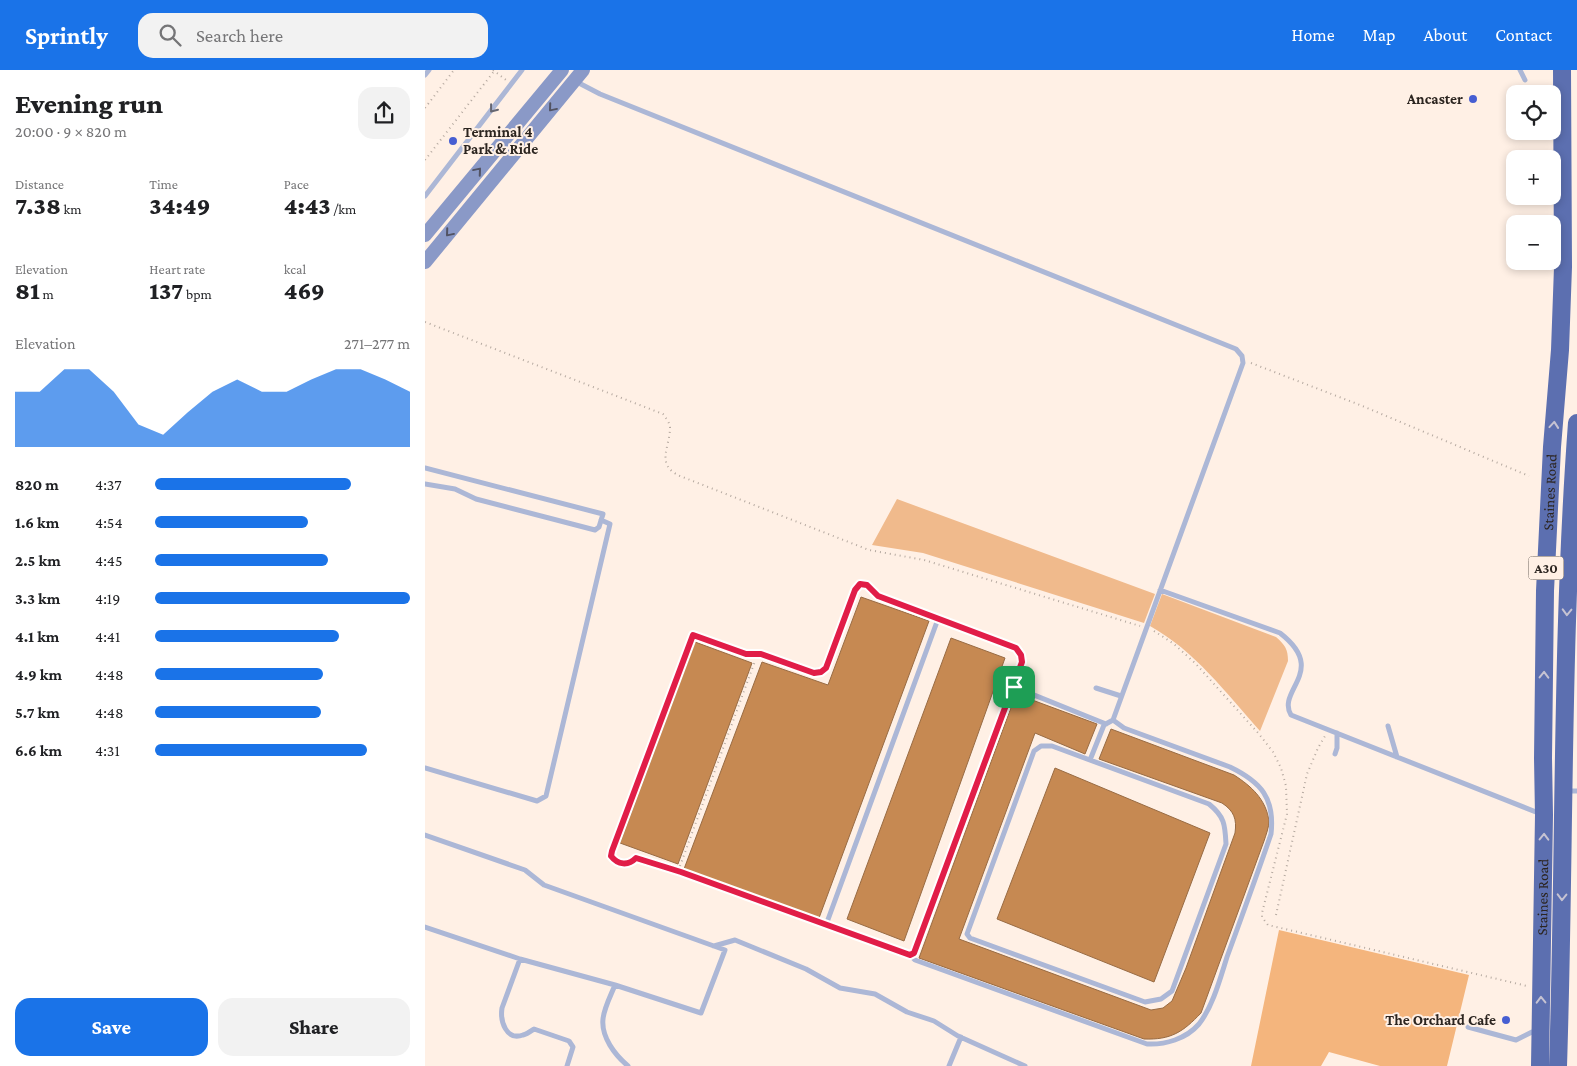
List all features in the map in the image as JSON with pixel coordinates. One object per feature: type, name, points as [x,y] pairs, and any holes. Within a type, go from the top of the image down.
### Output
[{"type":"highway","name":"Staines Road","points":[[1540,1066],[1545,591],[1552,447],[1560,350],[1563,266],[1562,70]]},
{"type":"highway","name":"Staines Road","points":[[1558,1066],[1570,791],[1577,424]]},
{"type":"street","points":[[425,235],[562,70]]},
{"type":"street","points":[[425,262],[579,75]]},
{"type":"lane","points":[[425,75],[429,70]]},
{"type":"lane","points":[[425,196],[522,70]]},
{"type":"lane","points":[[1520,70],[1525,80]]},
{"type":"lane","points":[[579,75],[600,94],[1236,349],[1242,356],[1243,361],[1113,720],[1106,724],[1090,760]]},
{"type":"lane","points":[[425,469],[603,514],[599,526],[595,530],[476,499],[455,489],[425,484]]},
{"type":"lane","points":[[425,768],[537,800],[546,796],[610,524],[601,520]]},
{"type":"lane","points":[[910,955],[914,953],[1014,687],[1022,662],[1021,655],[1016,648],[878,596],[867,585],[860,584],[855,590],[826,668],[821,672],[814,673],[761,654],[746,654],[693,635],[612,851],[611,856],[615,861],[623,864],[631,863],[636,858],[910,955],[915,960],[1147,1044],[1166,1043],[1189,1033],[1205,1015],[1271,834],[1273,822],[1271,808],[1265,794],[1256,782],[1244,774],[1230,767],[1124,728],[1113,720]]},
{"type":"lane","points":[[1160,590],[1280,633],[1291,641],[1299,651],[1301,670],[1289,702],[1291,715],[1544,815]]},
{"type":"lane","points":[[826,925],[938,619]]},
{"type":"lane","points":[[1014,687],[1106,724]]},
{"type":"lane","points":[[1096,688],[1121,696]]},
{"type":"lane","points":[[1388,726],[1397,758]]},
{"type":"lane","points":[[1335,754],[1337,733]]},
{"type":"lane","points":[[1041,746],[1053,746],[1090,760],[1209,804],[1219,812],[1225,826],[1226,844],[1171,991],[1161,999],[1145,1002],[970,938],[967,934],[1034,751],[1041,746]]},
{"type":"lane","points":[[425,834],[525,870],[544,885],[725,950],[701,1013],[615,985],[520,959],[425,928]]},
{"type":"lane","points":[[714,946],[735,940],[806,969],[840,988],[875,994],[907,1012],[934,1021],[961,1037],[1025,1066]]},
{"type":"lane","points":[[520,959],[502,1008],[502,1025],[507,1032],[513,1035],[521,1036],[534,1029],[569,1041],[573,1046],[567,1066]]},
{"type":"lane","points":[[615,985],[603,1018],[604,1032],[612,1049],[628,1066]]},
{"type":"lane","points":[[1468,1027],[1516,1040],[1532,1032],[1541,1033]]},
{"type":"lane","points":[[949,1066],[961,1037]]},
{"type":"path","points":[[425,108],[454,70]]},
{"type":"path","points":[[425,160],[494,70],[511,84]]},
{"type":"path","points":[[1243,361],[1360,405],[1529,476]]},
{"type":"path","points":[[678,872],[757,654]]},
{"type":"path","points":[[1276,915],[1307,774],[1318,748],[1329,730]]},
{"type":"shaded area","points":[[897,499],[1155,594],[1144,623],[923,553],[872,545]]},
{"type":"shaded area","points":[[1162,594],[1276,637],[1284,645],[1287,650],[1288,661],[1260,731],[1196,660],[1150,626]]},
{"type":"shaded area","points":[[861,597],[929,621],[819,918],[684,869],[762,662],[828,685]]},
{"type":"shaded area","points":[[951,638],[1005,658],[904,941],[847,919]]},
{"type":"shaded area","points":[[695,642],[752,663],[678,864],[620,843]]},
{"type":"shaded area","points":[[1016,694],[1097,724],[1085,754],[1035,733],[959,939],[1151,1010],[1163,1008],[1172,1001],[1186,968],[1235,833],[1235,819],[1232,812],[1222,803],[1099,759],[1111,729],[1234,775],[1257,794],[1265,806],[1269,826],[1201,1013],[1176,1034],[1162,1038],[1144,1039],[919,958]]},
{"type":"shaded area","points":[[1055,768],[1210,833],[1154,982],[997,919]]},
{"type":"shaded area","points":[[1279,930],[1469,975],[1447,1066],[1380,1066],[1329,1052],[1321,1066],[1251,1066]]},
{"type":"place","name":"Ancaster","points":[[1473,99]]},
{"type":"place","name":"Terminal 4 Park & Ride","points":[[453,141]]},
{"type":"place","name":"The Orchard Cafe","points":[[1506,1020]]},
{"type":"route","points":[[860,584],[867,585],[878,596],[1016,648],[1021,655],[1022,662],[1014,687],[914,953],[910,955],[681,872],[636,858],[631,863],[623,864],[615,861],[611,856],[693,635],[746,654],[761,654],[814,673],[821,672],[826,668],[855,590],[860,584]]}]
